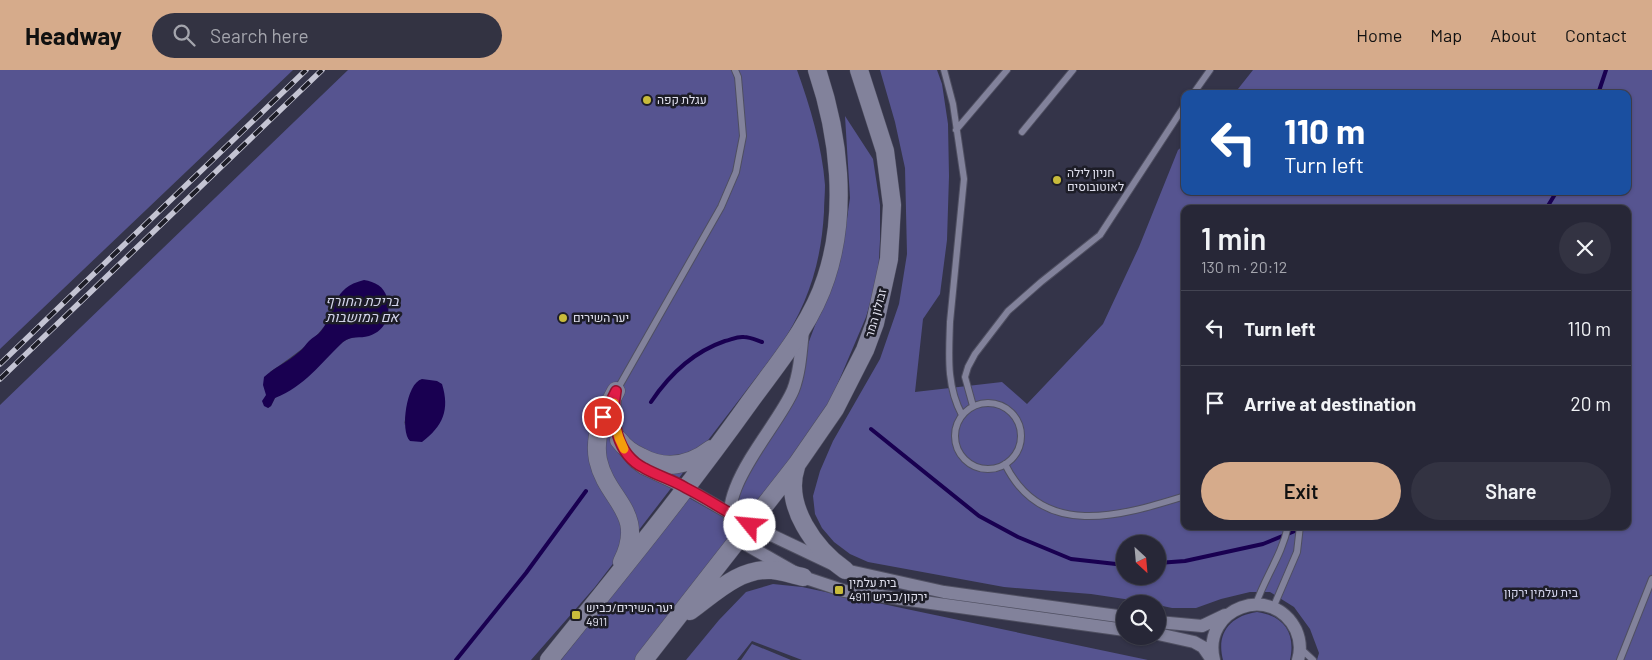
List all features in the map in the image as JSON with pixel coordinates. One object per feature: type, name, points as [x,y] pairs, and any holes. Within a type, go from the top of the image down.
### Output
[{"type":"main road","points":[[549,660],[726,435],[803,328],[826,278],[836,239],[839,192],[837,164],[828,109],[817,70]]},
{"type":"main road","name":"זבולון המר","points":[[662,637],[797,464],[835,409],[865,350],[875,322],[888,259],[892,206],[886,151],[859,70]]},
{"type":"main road","points":[[612,582],[627,550],[630,528],[626,511],[601,469],[597,447],[603,417],[616,391]]},
{"type":"main road","points":[[619,440],[623,445],[648,461],[671,466],[700,456],[726,435]]},
{"type":"main road","points":[[797,464],[792,488],[796,507],[802,521],[823,551],[832,561],[845,570]]},
{"type":"main road","points":[[644,660],[662,637],[687,613],[732,580],[759,570],[774,570],[803,577]]},
{"type":"street","points":[[803,328],[798,374],[792,391],[743,472],[732,498],[730,515],[732,530],[738,540],[803,577],[845,591],[1116,629]]},
{"type":"street","points":[[616,391],[614,414],[619,440],[628,455],[643,468],[686,488],[730,515],[845,570],[944,592],[1116,616]]},
{"type":"street","points":[[1166,623],[1202,626],[1242,606],[1256,604],[1282,612],[1292,622],[1298,634],[1299,654]]},
{"type":"street","points":[[1213,660],[1212,641],[1215,630],[1230,613]]},
{"type":"street","points":[[1166,636],[1194,642],[1203,648],[1213,660]]},
{"type":"lane","points":[[616,391],[720,207],[736,172],[743,136],[738,77],[735,70]]},
{"type":"lane","points":[[944,70],[953,104],[964,179],[950,313],[949,344],[951,387],[955,402],[962,416]]},
{"type":"lane","points":[[956,130],[1006,70]]},
{"type":"lane","points":[[1022,132],[1073,70]]},
{"type":"lane","points":[[1196,90],[1210,70]]},
{"type":"lane","points":[[973,406],[965,377],[968,367],[976,354],[1008,311],[1100,235],[1181,111]]},
{"type":"lane","points":[[983,403],[998,404],[1011,412],[1017,420],[1021,429],[1021,439],[1013,458],[1005,464],[995,468],[976,466],[967,461],[960,453],[956,444],[957,424],[962,416],[973,406],[983,403]]},
{"type":"lane","points":[[1005,464],[1012,478],[1039,505],[1066,514],[1090,517],[1111,516],[1181,497]]},
{"type":"lane","points":[[1256,604],[1284,544],[1287,530]]},
{"type":"lane","points":[[1273,608],[1297,552],[1300,530]]},
{"type":"lane","points":[[1620,660],[1652,579]]},
{"type":"lane","points":[[1299,654],[1313,660]]},
{"type":"green space","points":[[0,70],[293,70],[0,349]]},
{"type":"green space","points":[[348,70],[797,70],[815,126],[825,185],[820,249],[811,283],[798,315],[779,348],[595,587],[531,660],[0,660],[0,405]],"holes":[[[327,322],[383,326],[377,331],[353,337],[343,342],[275,398],[268,408],[266,395],[270,372],[309,343]],[[422,379],[404,425],[410,394]]]},
{"type":"green space","name":"בית עלמין ירקון","points":[[880,70],[937,70],[942,84],[948,124],[947,240],[940,294],[923,319],[915,392],[1002,382],[1027,404],[1103,324],[1139,247],[1178,150],[1181,147],[1181,195],[1631,195],[1631,90],[1237,90],[1253,70],[1652,70],[1652,660],[1317,660],[1319,653],[1310,629],[1294,607],[1270,592],[1250,592],[1221,599],[1196,608],[1172,608],[1166,607],[1166,595],[1116,595],[1116,598],[1004,587],[868,562],[850,554],[834,542],[822,528],[815,514],[813,496],[820,471],[833,441],[880,359],[899,304],[907,254],[905,168],[895,122]]},
{"type":"green space","points":[[845,116],[873,159],[880,205],[878,276],[866,317],[832,397],[812,432],[750,517],[736,512],[741,486],[808,344],[840,259],[850,198]]},
{"type":"green space","points":[[689,498],[723,517],[726,531],[732,541],[635,660],[561,660]]},
{"type":"green space","points":[[773,584],[802,587],[1148,660],[802,660],[752,641],[737,660],[686,660],[719,620],[746,592]]},
{"type":"green space","points":[[1257,612],[1274,617],[1286,627],[1291,642],[1290,660],[1223,660],[1221,650],[1227,627],[1239,617]]},
{"type":"green space","points":[[752,644],[791,660],[741,660]]},
{"type":"water","name":"בריכת החורף אם המושבות","points":[[364,280],[378,285],[386,294],[388,315],[384,326],[369,336],[343,342],[295,388],[275,398],[268,408],[264,406],[262,401],[266,395],[263,385],[264,377],[295,356],[320,332],[336,300],[346,288]]},
{"type":"water","points":[[422,379],[437,381],[442,384],[445,410],[440,423],[429,436],[422,442],[410,441],[405,428],[406,408],[412,389],[416,382]]},
{"type":"waterway","points":[[1599,90],[1606,70]]},
{"type":"waterway","points":[[1548,205],[1555,195]]},
{"type":"waterway","points":[[651,402],[674,374],[702,351],[739,337],[762,342]]},
{"type":"waterway","points":[[871,429],[979,516],[1018,537],[1071,559],[1116,564]]},
{"type":"waterway","points":[[456,660],[526,573],[586,491]]},
{"type":"waterway","points":[[1166,562],[1185,561],[1263,544],[1297,530]]},
{"type":"railway","points":[[0,364],[306,70]]},
{"type":"railway","points":[[0,379],[322,70]]},
{"type":"slow traffic","points":[[614,403],[616,431],[624,449]]},
{"type":"place","name":"עגלת קפה","points":[[647,100]]},
{"type":"place","name":"חניון לילה לאוטובוסים","points":[[1057,180]]},
{"type":"place","name":"יער השירים","points":[[563,318]]},
{"type":"place","name":"בית עלמין ירקון/כביש 4911","points":[[839,590]]},
{"type":"place","name":"יער השירים/כביש 4911","points":[[576,615]]},
{"type":"route","points":[[603,417],[616,391],[614,414],[616,431],[623,448],[635,462],[643,468],[686,488],[750,525]]}]
